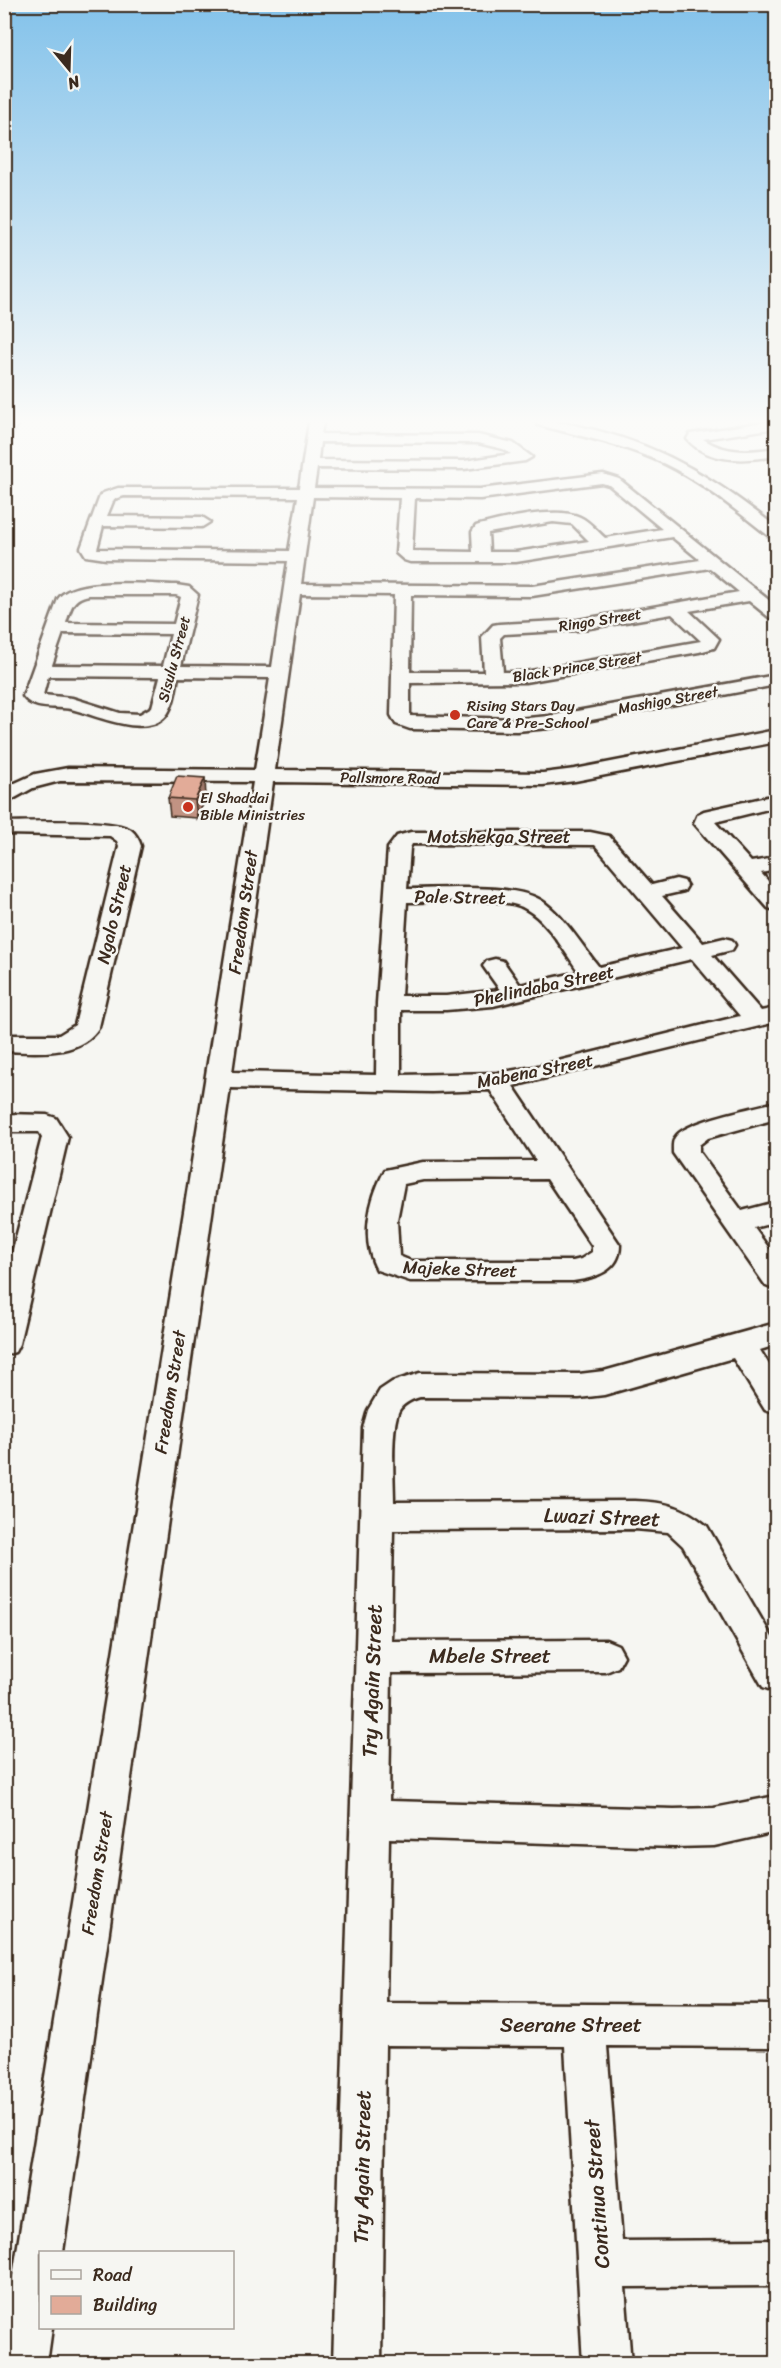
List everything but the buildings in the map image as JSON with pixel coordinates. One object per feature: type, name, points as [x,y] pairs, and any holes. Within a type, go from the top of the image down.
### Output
[{"type":"street","points":[[94,533],[89,548],[92,553],[98,554],[296,556]]},
{"type":"street","name":"Freedom Street","points":[[40,2251],[299,533]]},
{"type":"street","points":[[407,533],[406,555],[481,557],[523,556],[672,533]]},
{"type":"street","points":[[480,533],[481,557]]},
{"type":"street","points":[[589,533],[602,544]]},
{"type":"street","points":[[676,533],[777,614]]},
{"type":"street","points":[[292,589],[539,590],[714,562]]},
{"type":"street","name":"Sisulu Street","points":[[154,590],[183,591],[190,595],[159,711],[148,717],[128,719],[110,717],[72,704],[38,700],[32,696],[58,628],[66,600],[76,592],[154,590]]},
{"type":"street","name":"Mashigo Street","points":[[402,591],[400,714],[403,720],[421,724],[517,725],[549,722],[777,680]]},
{"type":"street","name":"Ringo Street","points":[[494,679],[491,637],[499,629],[572,626],[752,595]]},
{"type":"street","name":"Black Prince Street","points":[[402,678],[494,679],[533,676],[708,644],[710,639],[676,608]]},
{"type":"street","points":[[58,628],[181,629]]},
{"type":"street","points":[[41,670],[280,673]]},
{"type":"street","name":"Pallsmore Road","points":[[4,798],[29,783],[58,774],[543,779],[575,775],[777,736]]},
{"type":"street","points":[[777,801],[705,818],[706,827],[777,903]]},
{"type":"street","name":"Ngalo Street","points":[[4,828],[111,830],[122,833],[128,838],[130,846],[87,1027],[82,1034],[64,1042],[4,1043]]},
{"type":"street","name":"Motshekga Street","points":[[388,1083],[389,1003],[400,844],[404,840],[418,837],[599,839],[648,892],[697,952],[766,1018]]},
{"type":"street","points":[[746,870],[777,864]]},
{"type":"street","points":[[648,892],[676,886]]},
{"type":"street","name":"Pale Street","points":[[397,896],[508,897],[531,903],[545,915],[595,977]]},
{"type":"street","name":"Phelindaba Street","points":[[389,1003],[471,1002],[515,995],[724,945]]},
{"type":"street","points":[[495,966],[515,995]]},
{"type":"street","name":"Mabena Street","points":[[216,1080],[450,1084],[498,1081],[534,1075],[766,1018]]},
{"type":"street","name":"Majeke Street","points":[[498,1081],[606,1245],[606,1255],[599,1263],[587,1269],[573,1271],[410,1271],[387,1263],[382,1247],[386,1196],[395,1177],[423,1171],[555,1170]]},
{"type":"street","points":[[777,1111],[699,1132],[686,1141],[686,1153],[777,1279]]},
{"type":"street","points":[[4,1123],[47,1124],[55,1137],[4,1344]]},
{"type":"street","points":[[736,1223],[777,1212]]},
{"type":"street","name":"Try Again Street","points":[[357,2364],[369,1818],[381,1416],[392,1396],[403,1389],[436,1384],[579,1386],[604,1383],[777,1334]]},
{"type":"street","points":[[740,1344],[777,1401]]},
{"type":"street","name":"Lwazi Street","points":[[377,1516],[635,1515],[660,1516],[679,1522],[695,1536],[777,1676]]},
{"type":"street","name":"Mbele Street","points":[[374,1657],[606,1656]]},
{"type":"street","points":[[369,1818],[674,1828],[714,1827],[777,1814]]},
{"type":"street","name":"Seerane Street","points":[[366,2025],[777,2026]]},
{"type":"street","name":"Continua Street","points":[[585,2025],[607,2364]]},
{"type":"street","name":"Freedom Street","points":[[23,2364],[39,2258]]},
{"type":"street","points":[[601,2264],[777,2263]]},
{"type":"place","name":"Rising Stars Day Care & Pre-School","points":[[455,715]]},
{"type":"place","name":"El Shaddai Bible Ministries","points":[[188,807]]}]
